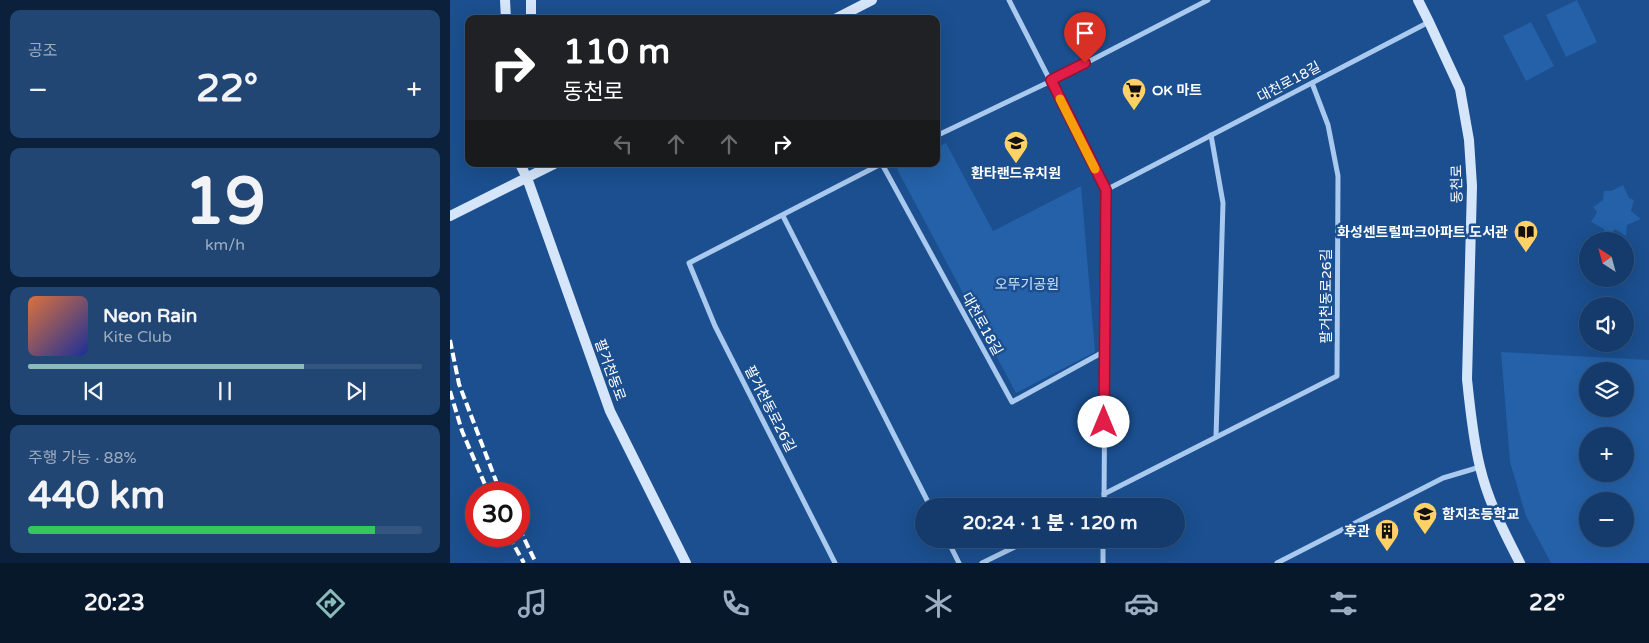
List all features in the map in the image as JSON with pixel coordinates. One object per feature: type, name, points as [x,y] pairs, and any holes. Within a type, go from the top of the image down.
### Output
[{"type":"main road","points":[[505,0],[506,15]]},
{"type":"main road","points":[[531,15],[532,0]]},
{"type":"main road","points":[[843,15],[872,0]]},
{"type":"main road","name":"동천로","points":[[1418,0],[1460,89],[1469,140],[1472,186],[1467,379],[1480,467],[1500,523],[1520,563]]},
{"type":"main road","name":"팔거천동로","points":[[522,167],[528,178],[610,411],[686,563]]},
{"type":"main road","name":"팔거천동로","points":[[528,167],[528,178]]},
{"type":"main road","points":[[450,216],[548,167]]},
{"type":"street","points":[[1009,0],[1106,190],[1104,498]]},
{"type":"street","points":[[940,134],[1208,0]]},
{"type":"street","name":"대천로18길","points":[[1106,190],[1429,22]]},
{"type":"street","name":"팔거천동로26길","points":[[1104,494],[1337,376],[1338,176],[1328,125],[1312,83]]},
{"type":"street","points":[[1211,135],[1223,202],[1216,438]]},
{"type":"street","name":"대천로18길","points":[[689,264],[875,167]]},
{"type":"street","name":"대천로18길","points":[[883,167],[1012,402],[1105,350]]},
{"type":"street","points":[[783,216],[926,498]]},
{"type":"street","name":"팔거천동로26길","points":[[689,264],[715,326],[835,563]]},
{"type":"street","points":[[1277,563],[1443,478],[1480,467]]},
{"type":"street","points":[[952,548],[959,563]]},
{"type":"street","points":[[982,563],[1012,548]]},
{"type":"street","points":[[1103,548],[1103,563]]},
{"type":"green space","points":[[1577,0],[1597,42],[1566,57],[1546,15]]},
{"type":"green space","points":[[1531,22],[1554,66],[1526,81],[1503,36]]},
{"type":"green space","name":"오뚜기공원","points":[[946,143],[993,231],[1081,186],[1095,352],[1016,393],[897,169],[901,167],[940,167],[940,146]]},
{"type":"green space","points":[[1623,185],[1629,198],[1634,200],[1631,211],[1641,219],[1627,225],[1626,232],[1620,232],[1615,229],[1613,232],[1605,232],[1604,229],[1591,222],[1597,212],[1593,207],[1603,200],[1604,191],[1611,191]]},
{"type":"green space","points":[[1501,352],[1649,360],[1649,563],[1551,563],[1526,516],[1510,462]]},
{"type":"railway","points":[[450,340],[459,384],[496,482]]},
{"type":"railway","points":[[450,391],[462,431],[484,482]]},
{"type":"railway","points":[[515,547],[524,563]]},
{"type":"railway","points":[[528,547],[536,563]]},
{"type":"slow traffic","points":[[1060,99],[1095,169]]},
{"type":"place","name":"OK 마트","points":[[1134,111]]},
{"type":"place","name":"환타랜드유치원","points":[[1016,164]]},
{"type":"place","name":"화성센트럴파크아파트 도서관","points":[[1526,253]]},
{"type":"place","name":"함지초등학교","points":[[1425,535]]},
{"type":"place","name":"후관","points":[[1387,552]]},
{"type":"route","points":[[1085,63],[1051,80],[1106,190],[1104,422]]}]
